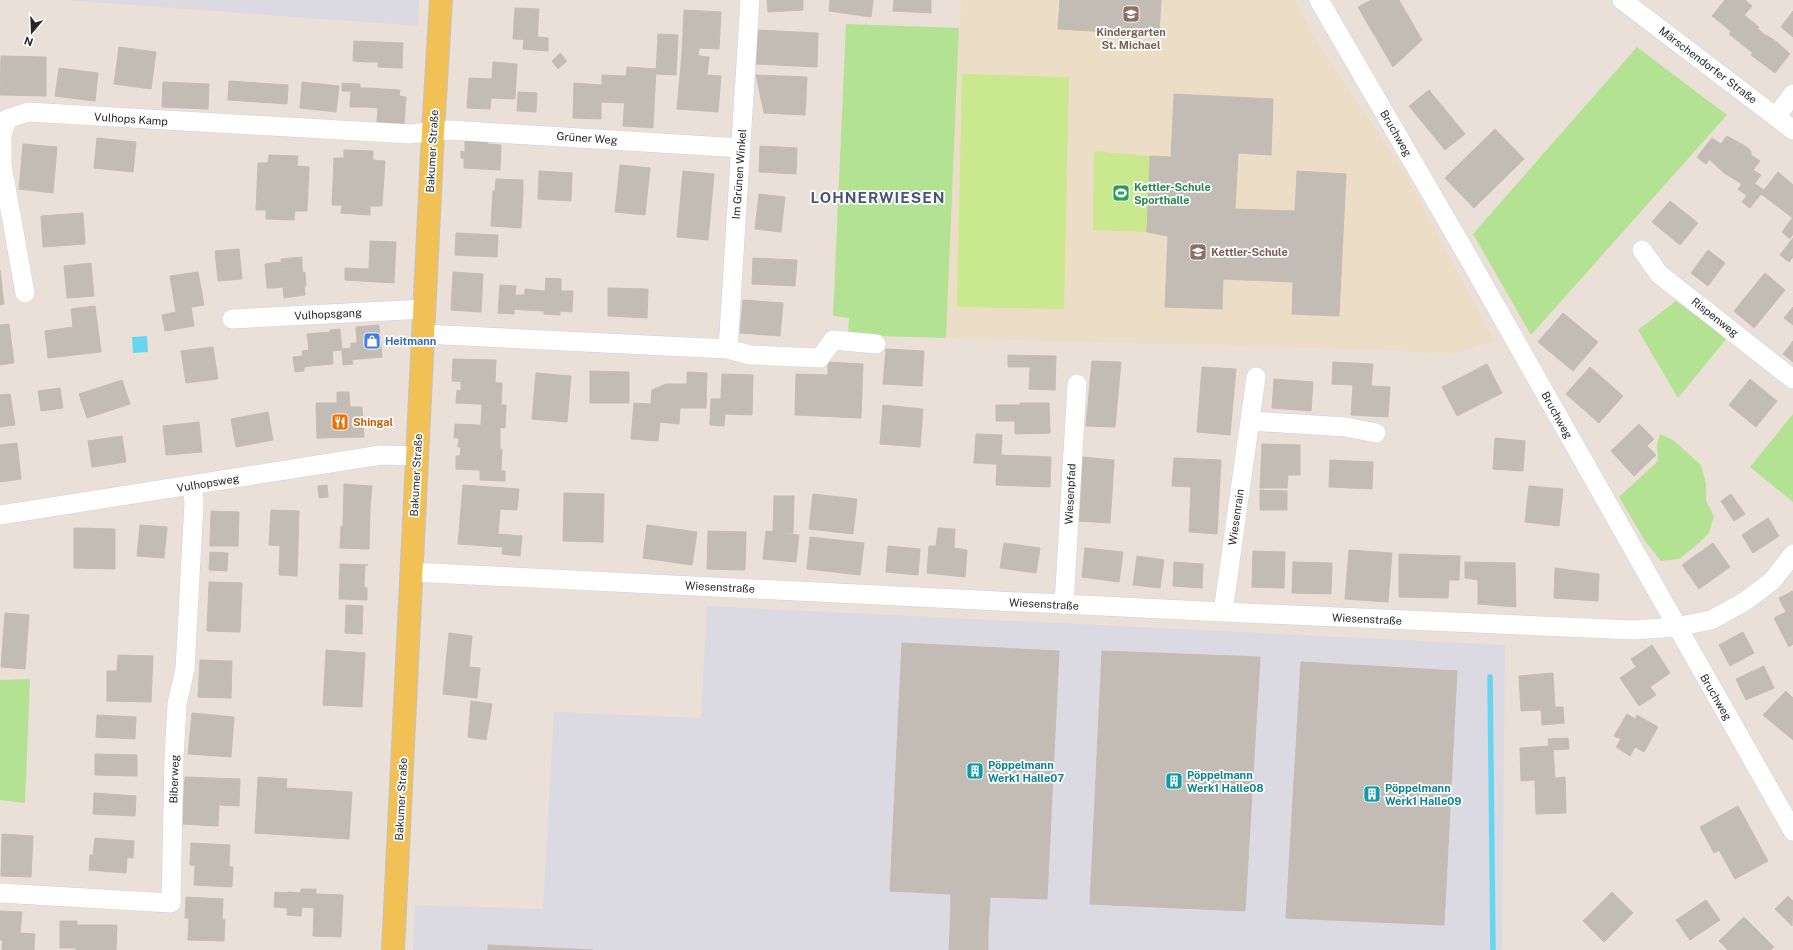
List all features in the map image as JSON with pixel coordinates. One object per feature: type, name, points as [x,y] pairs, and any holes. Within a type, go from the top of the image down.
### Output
[{"type":"main road","name":"Bakumer Straße","points":[[393,950],[416,456],[424,334],[433,132],[441,0]]},
{"type":"street","name":"Im Grünen Winkel","points":[[728,349],[750,0]]},
{"type":"street","name":"Bruchweg","points":[[1319,0],[1468,256],[1676,627],[1793,831]]},
{"type":"street","name":"Märschendorfer Straße","points":[[1622,0],[1793,130]]},
{"type":"street","points":[[1776,117],[1793,94]]},
{"type":"street","name":"Vulhops Kamp","points":[[25,293],[2,165],[2,135],[7,119],[28,112],[380,133],[409,134],[433,132]]},
{"type":"street","name":"Grüner Weg","points":[[433,132],[448,130],[741,148]]},
{"type":"street","name":"Rispenweg","points":[[1642,250],[1659,274],[1793,379]]},
{"type":"street","name":"Vulhopsgang","points":[[232,319],[425,309]]},
{"type":"street","points":[[424,334],[728,349],[750,355],[820,358],[833,340],[876,344]]},
{"type":"street","name":"Wiesenrain","points":[[1223,612],[1256,377]]},
{"type":"street","name":"Wiesenpfad","points":[[1064,605],[1077,384]]},
{"type":"street","points":[[1250,421],[1346,427],[1376,433]]},
{"type":"street","name":"Vulhopsweg","points":[[0,515],[381,455],[416,456]]},
{"type":"street","name":"Biberweg","points":[[0,893],[171,903],[174,759],[177,704],[185,669],[194,503],[192,485]]},
{"type":"street","name":"Wiesenstraße","points":[[411,572],[1064,605],[1634,630],[1676,627],[1711,620],[1744,602],[1772,580],[1793,554]]},
{"type":"shaded area","points":[[64,0],[419,0],[418,26]]},
{"type":"shaded area","name":"Kettler-Schule","points":[[961,0],[1295,0],[1321,48],[1401,166],[1495,341],[1453,354],[1383,350],[946,338]]},
{"type":"shaded area","points":[[707,606],[1505,645],[1502,950],[413,950],[415,905],[543,909],[554,712],[701,718]]},
{"type":"green space","points":[[846,24],[959,28],[946,338],[848,335],[849,318],[833,316]]},
{"type":"green space","points":[[1637,47],[1727,115],[1531,335],[1473,234]]},
{"type":"green space","points":[[962,74],[1069,77],[1064,309],[957,307]]},
{"type":"green space","name":"Kettler-Schule Sporthalle","points":[[1094,151],[1150,156],[1147,232],[1093,230]]},
{"type":"green space","points":[[1676,301],[1727,338],[1678,398],[1638,330]]},
{"type":"green space","points":[[1793,414],[1793,502],[1750,467]]},
{"type":"green space","points":[[1660,434],[1673,440],[1701,465],[1706,484],[1706,501],[1714,516],[1709,533],[1699,543],[1679,559],[1661,561],[1645,541],[1619,497],[1658,461],[1657,445]]},
{"type":"green space","points":[[30,679],[25,803],[0,800],[0,680]]},
{"type":"water","points":[[147,336],[148,352],[133,353],[132,337]]},
{"type":"building","points":[[767,0],[803,0],[803,10],[768,12]]},
{"type":"building","points":[[830,0],[873,0],[871,17],[829,11]]},
{"type":"building","points":[[894,0],[931,0],[931,13],[893,11]]},
{"type":"building","name":"Kindergarten St. Michael","points":[[1060,0],[1161,0],[1159,35],[1058,29]]},
{"type":"building","points":[[1371,0],[1399,0],[1422,40],[1393,67],[1358,7]]},
{"type":"building","points":[[1725,0],[1745,0],[1752,6],[1731,31],[1712,16]]},
{"type":"building","points":[[515,8],[539,9],[537,40],[513,39]]},
{"type":"building","points":[[684,10],[721,12],[719,49],[699,48],[698,56],[682,54]]},
{"type":"building","points":[[1793,11],[1793,37],[1781,27]]},
{"type":"building","points":[[1744,15],[1759,27],[1744,46],[1729,34]]},
{"type":"building","points":[[1758,29],[1766,36],[1753,53],[1744,46]]},
{"type":"building","points":[[757,30],[818,33],[817,67],[756,64]]},
{"type":"building","points":[[658,34],[678,35],[676,75],[656,74]]},
{"type":"building","points":[[1766,35],[1777,42],[1790,54],[1775,73],[1751,55]]},
{"type":"building","points":[[537,37],[548,38],[548,51],[523,49],[524,39],[537,40]]},
{"type":"building","points":[[354,41],[403,43],[402,68],[378,67],[378,59],[366,58],[366,62],[353,61]]},
{"type":"building","points":[[119,47],[156,52],[151,89],[114,84]]},
{"type":"building","points":[[560,53],[567,61],[558,69],[552,61]]},
{"type":"building","points":[[682,54],[709,57],[707,75],[721,76],[718,112],[677,109]]},
{"type":"building","points":[[1,56],[46,57],[46,96],[0,95]]},
{"type":"building","points":[[366,58],[378,59],[378,62],[366,62]]},
{"type":"building","points":[[493,62],[517,64],[515,99],[491,98],[490,109],[467,108],[469,78],[492,79]]},
{"type":"building","points":[[627,67],[656,69],[653,128],[623,126]]},
{"type":"building","points":[[59,68],[98,73],[95,101],[55,96]]},
{"type":"building","points":[[602,75],[626,76],[625,103],[601,102],[601,119],[573,118],[574,83],[602,85]]},
{"type":"building","points":[[756,75],[807,77],[805,115],[764,113]]},
{"type":"building","points":[[229,81],[288,85],[287,104],[228,100]]},
{"type":"building","points":[[163,82],[209,84],[208,109],[162,107]]},
{"type":"building","points":[[302,82],[339,86],[336,112],[300,108]]},
{"type":"building","points":[[342,83],[360,84],[360,91],[342,91]]},
{"type":"building","points":[[360,88],[367,88],[366,107],[358,107]]},
{"type":"building","points":[[367,88],[400,90],[399,96],[406,97],[404,124],[377,122],[378,108],[366,107]]},
{"type":"building","points":[[1429,90],[1465,134],[1445,150],[1409,106]]},
{"type":"building","points":[[351,91],[359,91],[358,107],[350,107]]},
{"type":"building","points":[[518,92],[537,93],[536,112],[517,111]]},
{"type":"building","name":"Kettler-Schule","points":[[1174,94],[1273,99],[1271,155],[1238,153],[1235,209],[1295,211],[1297,171],[1346,174],[1339,316],[1292,314],[1293,282],[1223,279],[1222,309],[1165,307],[1168,236],[1147,232],[1150,156],[1171,157]]},
{"type":"building","points":[[1495,129],[1524,159],[1474,208],[1445,178]]},
{"type":"building","points":[[1727,136],[1745,146],[1724,173],[1709,159]]},
{"type":"building","points":[[97,138],[136,142],[133,172],[94,168]]},
{"type":"building","points":[[1712,138],[1721,144],[1706,164],[1697,157]]},
{"type":"building","points":[[465,140],[488,141],[488,144],[501,145],[500,170],[464,168],[464,158],[461,158],[461,151],[465,152]]},
{"type":"building","points":[[23,144],[57,147],[53,193],[19,189]]},
{"type":"building","points":[[760,146],[797,148],[796,174],[759,172]]},
{"type":"building","points":[[1745,146],[1751,151],[1751,155],[1760,161],[1742,184],[1724,173]]},
{"type":"building","points":[[344,150],[373,151],[373,160],[385,161],[382,206],[370,206],[370,215],[341,213],[342,205],[332,205],[334,158],[344,158]]},
{"type":"building","points":[[269,155],[298,156],[297,166],[309,167],[307,211],[295,211],[294,220],[266,219],[266,210],[256,210],[258,163],[268,163]]},
{"type":"building","points":[[620,165],[650,168],[645,215],[615,212]]},
{"type":"building","points":[[1753,170],[1761,175],[1746,195],[1738,189]]},
{"type":"building","points":[[539,171],[572,173],[571,201],[538,199]]},
{"type":"building","points":[[683,171],[714,174],[708,240],[677,237]]},
{"type":"building","points":[[1778,172],[1793,185],[1777,206],[1761,194]]},
{"type":"building","points":[[496,179],[523,180],[523,192],[495,191]]},
{"type":"building","points":[[1755,184],[1764,190],[1750,208],[1742,202]]},
{"type":"building","points":[[1793,185],[1793,218],[1777,206]]},
{"type":"building","points":[[493,191],[523,192],[521,228],[491,226]]},
{"type":"building","points":[[759,194],[785,197],[781,232],[755,229]]},
{"type":"building","points":[[1670,201],[1698,223],[1680,245],[1652,222]]},
{"type":"building","points":[[83,213],[85,244],[43,247],[41,216]]},
{"type":"building","points":[[1793,217],[1793,234],[1790,239],[1782,232]]},
{"type":"building","points":[[456,233],[498,235],[497,257],[455,255]]},
{"type":"building","points":[[1793,238],[1793,257],[1789,262],[1780,255]]},
{"type":"building","points":[[370,241],[396,242],[394,283],[345,280],[345,268],[369,269]]},
{"type":"building","points":[[239,249],[242,279],[218,281],[215,251]]},
{"type":"building","points":[[1708,250],[1725,263],[1708,286],[1691,273]]},
{"type":"building","points":[[302,257],[302,267],[282,269],[281,259]]},
{"type":"building","points":[[753,258],[797,260],[795,286],[752,284]]},
{"type":"building","points":[[282,262],[283,287],[273,288],[271,263]]},
{"type":"building","points":[[91,263],[94,296],[67,298],[64,266]]},
{"type":"building","points":[[271,263],[273,288],[267,288],[265,264]]},
{"type":"building","points":[[302,267],[303,273],[305,272],[305,295],[284,298],[282,270]]},
{"type":"building","points":[[0,270],[4,304],[0,305]]},
{"type":"building","points":[[198,272],[204,305],[191,307],[194,326],[165,331],[162,315],[176,312],[170,276]]},
{"type":"building","points":[[453,272],[483,274],[481,312],[451,310]]},
{"type":"building","points":[[1765,273],[1785,290],[1754,328],[1734,311]]},
{"type":"building","points":[[546,278],[561,279],[561,291],[573,291],[572,312],[560,311],[560,315],[544,314],[544,311],[524,310],[525,289],[545,291]]},
{"type":"building","points":[[500,285],[516,286],[515,295],[524,295],[524,310],[514,309],[514,314],[498,313]]},
{"type":"building","points":[[608,288],[648,289],[647,318],[608,316]]},
{"type":"building","points":[[743,300],[783,303],[780,336],[740,333]]},
{"type":"building","points":[[95,306],[101,352],[48,358],[45,331],[73,327],[71,309]]},
{"type":"building","points":[[1793,307],[1793,325],[1784,318]]},
{"type":"building","points":[[1563,313],[1598,342],[1573,371],[1538,342]]},
{"type":"building","points":[[9,324],[14,363],[0,365],[0,325]]},
{"type":"building","points":[[379,325],[382,357],[359,359],[358,354],[352,354],[351,343],[357,343],[356,327]]},
{"type":"building","points":[[340,329],[342,350],[332,351],[330,330]]},
{"type":"building","points":[[331,332],[333,364],[310,366],[310,361],[303,362],[302,351],[309,350],[307,334]]},
{"type":"building","points":[[1793,341],[1793,362],[1783,354]]},
{"type":"building","points":[[213,347],[218,379],[186,383],[181,351]]},
{"type":"building","points":[[351,348],[352,354],[358,354],[359,359],[352,360],[353,364],[343,365],[342,349]]},
{"type":"building","points":[[886,349],[924,351],[922,386],[883,384]]},
{"type":"building","points":[[1008,355],[1056,356],[1055,390],[1029,389],[1030,367],[1008,367]]},
{"type":"building","points":[[303,356],[303,362],[310,361],[310,366],[304,367],[304,371],[295,372],[293,357]]},
{"type":"building","points":[[453,359],[496,360],[495,383],[452,381]]},
{"type":"building","points":[[1092,361],[1121,362],[1115,427],[1086,426]]},
{"type":"building","points":[[828,362],[863,364],[861,418],[795,415],[796,374],[828,375]]},
{"type":"building","points":[[1333,362],[1373,364],[1371,386],[1390,387],[1388,417],[1351,415],[1353,385],[1332,384]]},
{"type":"building","points":[[1487,364],[1502,393],[1457,416],[1442,387]]},
{"type":"building","points":[[1202,367],[1236,369],[1230,435],[1197,432]]},
{"type":"building","points":[[1590,367],[1623,396],[1599,423],[1566,394]]},
{"type":"building","points":[[590,371],[629,372],[629,403],[590,403]]},
{"type":"building","points":[[687,372],[707,373],[706,408],[680,408],[679,424],[660,422],[658,441],[631,439],[634,403],[651,404],[652,390],[666,384],[687,384]]},
{"type":"building","points":[[536,373],[571,376],[567,422],[532,419]]},
{"type":"building","points":[[722,374],[753,375],[752,415],[725,414],[724,426],[710,425],[711,399],[721,399]]},
{"type":"building","points":[[1274,379],[1313,382],[1311,411],[1272,408]]},
{"type":"building","points":[[1750,379],[1777,401],[1756,427],[1729,405]]},
{"type":"building","points":[[122,380],[130,404],[87,418],[79,394]]},
{"type":"building","points":[[461,381],[502,383],[501,405],[456,403],[457,390],[461,391]]},
{"type":"building","points":[[60,388],[63,408],[41,411],[38,391]]},
{"type":"building","name":"Shingal","points":[[337,392],[349,392],[350,407],[362,407],[364,437],[317,438],[316,403],[337,403]]},
{"type":"building","points":[[10,394],[15,425],[0,427],[0,395]]},
{"type":"building","points":[[1020,403],[1049,403],[1050,433],[1015,434],[1015,421],[996,421],[996,405],[1020,405]]},
{"type":"building","points":[[482,404],[506,405],[505,428],[481,425]]},
{"type":"building","points":[[883,405],[923,409],[920,447],[880,444]]},
{"type":"building","points":[[268,412],[273,440],[236,447],[231,419]]},
{"type":"building","points":[[199,422],[202,452],[166,455],[163,426]]},
{"type":"building","points":[[455,424],[500,426],[500,449],[458,447],[459,438],[454,438]]},
{"type":"building","points":[[1639,424],[1654,439],[1647,446],[1656,455],[1634,476],[1611,451]]},
{"type":"building","points":[[976,434],[1002,435],[1001,455],[1051,457],[1050,487],[996,485],[997,464],[974,463]]},
{"type":"building","points":[[122,436],[126,462],[92,467],[88,441]]},
{"type":"building","points":[[1495,438],[1525,441],[1523,471],[1493,469]]},
{"type":"building","points":[[17,443],[21,479],[0,482],[0,445]]},
{"type":"building","points":[[1262,444],[1300,445],[1300,475],[1288,475],[1287,488],[1260,488]]},
{"type":"building","points":[[461,447],[502,449],[501,471],[456,469],[456,456],[460,456]]},
{"type":"building","points":[[1082,457],[1114,460],[1112,494],[1081,492]]},
{"type":"building","points":[[1174,458],[1221,460],[1217,534],[1189,532],[1191,487],[1172,486]]},
{"type":"building","points":[[1330,460],[1373,462],[1372,489],[1329,487]]},
{"type":"building","points":[[480,470],[505,471],[505,481],[480,480]]},
{"type":"building","points":[[344,484],[372,486],[369,549],[340,548],[341,526],[343,526]]},
{"type":"building","points":[[327,485],[328,497],[319,498],[318,486]]},
{"type":"building","points":[[463,485],[519,489],[517,510],[500,509],[498,534],[522,536],[520,556],[502,554],[503,547],[458,544]]},
{"type":"building","points":[[1529,486],[1563,489],[1559,526],[1525,522]]},
{"type":"building","points":[[1260,490],[1287,491],[1287,510],[1260,510]]},
{"type":"building","points":[[1081,492],[1112,494],[1110,523],[1079,521]]},
{"type":"building","points":[[564,493],[604,494],[603,542],[563,541]]},
{"type":"building","points":[[813,494],[857,499],[853,534],[809,529]]},
{"type":"building","points":[[1731,494],[1745,514],[1734,521],[1721,501]]},
{"type":"building","points":[[774,496],[794,496],[793,533],[773,532]]},
{"type":"building","points":[[271,510],[299,511],[298,547],[269,545]]},
{"type":"building","points":[[211,511],[239,512],[238,546],[210,546]]},
{"type":"building","points":[[1768,518],[1779,536],[1753,553],[1742,535]]},
{"type":"building","points":[[140,525],[167,527],[164,558],[137,556]]},
{"type":"building","points":[[647,525],[697,532],[692,565],[643,558]]},
{"type":"building","points":[[74,528],[115,529],[115,569],[74,568]]},
{"type":"building","points":[[938,528],[955,529],[954,548],[967,550],[965,577],[927,573],[929,546],[936,546]]},
{"type":"building","points":[[708,531],[746,532],[745,570],[707,569]]},
{"type":"building","points":[[766,531],[799,535],[796,562],[763,559]]},
{"type":"building","points":[[810,537],[864,543],[860,575],[807,569]]},
{"type":"building","points":[[1004,543],[1040,548],[1036,573],[1000,568]]},
{"type":"building","points":[[1713,543],[1730,567],[1699,589],[1682,565]]},
{"type":"building","points":[[280,546],[298,547],[297,576],[279,575]]},
{"type":"building","points":[[888,546],[920,549],[918,575],[886,572]]},
{"type":"building","points":[[1085,548],[1123,552],[1119,582],[1082,577]]},
{"type":"building","points":[[1349,550],[1392,553],[1388,602],[1345,599]]},
{"type":"building","points":[[1253,551],[1285,552],[1284,588],[1252,587]]},
{"type":"building","points":[[210,552],[228,553],[227,571],[209,570]]},
{"type":"building","points":[[1399,554],[1460,556],[1459,580],[1449,580],[1448,598],[1399,597]]},
{"type":"building","points":[[1137,556],[1164,560],[1160,588],[1133,585]]},
{"type":"building","points":[[1174,562],[1203,564],[1202,588],[1173,586]]},
{"type":"building","points":[[1293,562],[1332,563],[1331,594],[1292,593]]},
{"type":"building","points":[[1465,562],[1515,563],[1516,607],[1478,604],[1478,580],[1465,578]]},
{"type":"building","points":[[340,564],[368,565],[365,565],[364,587],[367,588],[367,600],[339,599]]},
{"type":"building","points":[[1555,568],[1599,574],[1598,601],[1554,598]]},
{"type":"building","points":[[209,582],[242,583],[240,632],[207,631]]},
{"type":"building","points":[[1793,591],[1793,644],[1789,647],[1774,618],[1786,612],[1779,598]]},
{"type":"building","points":[[346,605],[363,606],[362,634],[345,633]]},
{"type":"building","points":[[5,613],[29,615],[25,669],[1,667]]},
{"type":"building","points":[[1743,632],[1754,653],[1730,666],[1719,645]]},
{"type":"building","points":[[449,633],[472,636],[469,667],[480,668],[477,698],[443,694]]},
{"type":"building","name":"Pöppelmann Werk1 Halle07","points":[[902,643],[1059,651],[1047,899],[990,897],[988,932],[950,930],[951,894],[890,891]]},
{"type":"building","points":[[1652,645],[1670,673],[1650,687],[1656,695],[1639,706],[1620,678],[1636,667],[1631,659]]},
{"type":"building","points":[[326,650],[365,653],[362,707],[323,705]]},
{"type":"building","name":"Pöppelmann Werk1 Halle08","points":[[1102,651],[1260,657],[1245,911],[1090,904]]},
{"type":"building","points":[[118,655],[153,656],[151,702],[107,701],[107,671],[117,671]]},
{"type":"building","points":[[200,660],[232,661],[231,698],[198,697]]},
{"type":"building","name":"Pöppelmann Werk1 Halle09","points":[[1301,662],[1457,671],[1444,925],[1286,918]]},
{"type":"building","points":[[1764,666],[1774,688],[1746,700],[1736,679]]},
{"type":"building","points":[[1553,673],[1555,707],[1563,707],[1564,723],[1542,725],[1541,710],[1521,711],[1519,676]]},
{"type":"building","points":[[1786,691],[1793,698],[1793,740],[1763,715]]},
{"type":"building","points":[[471,701],[492,704],[486,740],[468,737]]},
{"type":"building","points":[[192,713],[234,717],[231,757],[188,754]]},
{"type":"building","points":[[1627,714],[1635,719],[1637,715],[1658,727],[1644,752],[1635,747],[1630,756],[1616,747],[1621,739],[1614,736]]},
{"type":"building","points":[[97,715],[136,717],[135,739],[96,737]]},
{"type":"building","points":[[1568,738],[1569,749],[1553,750],[1555,778],[1565,777],[1566,813],[1536,814],[1535,780],[1521,781],[1520,748],[1549,746],[1548,739]]},
{"type":"building","points":[[95,754],[137,755],[137,776],[95,775]]},
{"type":"building","points":[[185,777],[240,779],[239,806],[219,805],[218,826],[182,824]]},
{"type":"building","points":[[258,777],[287,779],[286,788],[352,792],[349,839],[255,833]]},
{"type":"building","points":[[94,793],[136,796],[135,816],[93,814]]},
{"type":"building","points":[[1738,806],[1768,861],[1735,879],[1719,850],[1714,853],[1700,827]]},
{"type":"building","points":[[2,834],[33,836],[31,877],[1,876]]},
{"type":"building","points":[[95,838],[134,841],[133,858],[93,855]]},
{"type":"building","points":[[191,843],[230,845],[229,867],[190,865]]},
{"type":"building","points":[[90,855],[127,858],[126,873],[89,870]]},
{"type":"building","points":[[195,866],[233,867],[232,887],[194,885]]},
{"type":"building","points":[[301,889],[316,889],[316,894],[343,895],[341,937],[313,936],[314,908],[302,907],[301,916],[287,915],[288,892],[300,893]]},
{"type":"building","points":[[275,892],[288,893],[287,908],[274,907]]},
{"type":"building","points":[[1612,892],[1633,913],[1604,942],[1583,921]]},
{"type":"building","points":[[1788,896],[1793,901],[1792,926],[1775,909]]},
{"type":"building","points":[[186,897],[223,899],[222,920],[185,918]]},
{"type":"building","points":[[1706,900],[1720,920],[1690,940],[1676,920]]},
{"type":"building","points":[[0,911],[22,912],[20,933],[35,934],[34,950],[2,950],[3,940],[0,940]]},
{"type":"building","points":[[1744,917],[1774,947],[1771,950],[1728,950],[1719,941]]},
{"type":"building","points":[[189,918],[225,920],[224,941],[188,940]]},
{"type":"building","points":[[60,921],[77,921],[76,948],[60,948]]},
{"type":"building","points":[[76,925],[117,925],[116,950],[76,950]]},
{"type":"building","points":[[950,930],[988,932],[988,950],[949,950]]},
{"type":"building","points":[[488,945],[593,950],[488,950]]},
{"type":"waterway","points":[[1490,677],[1493,950]]},
{"type":"place","name":"Kindergarten St. Michael","points":[[1131,14]]},
{"type":"place","name":"Kettler-Schule Sporthalle","points":[[1121,193]]},
{"type":"place","name":"Kettler-Schule","points":[[1198,252]]},
{"type":"place","name":"Heitmann","points":[[372,341]]},
{"type":"place","name":"Shingal","points":[[340,422]]},
{"type":"place","name":"Pöppelmann Werk1 Halle07","points":[[975,771]]},
{"type":"place","name":"Pöppelmann Werk1 Halle08","points":[[1174,781]]},
{"type":"place","name":"Pöppelmann Werk1 Halle09","points":[[1372,794]]},
{"type":"district","name":"LOHNERWIESEN","points":[[878,198]]}]
